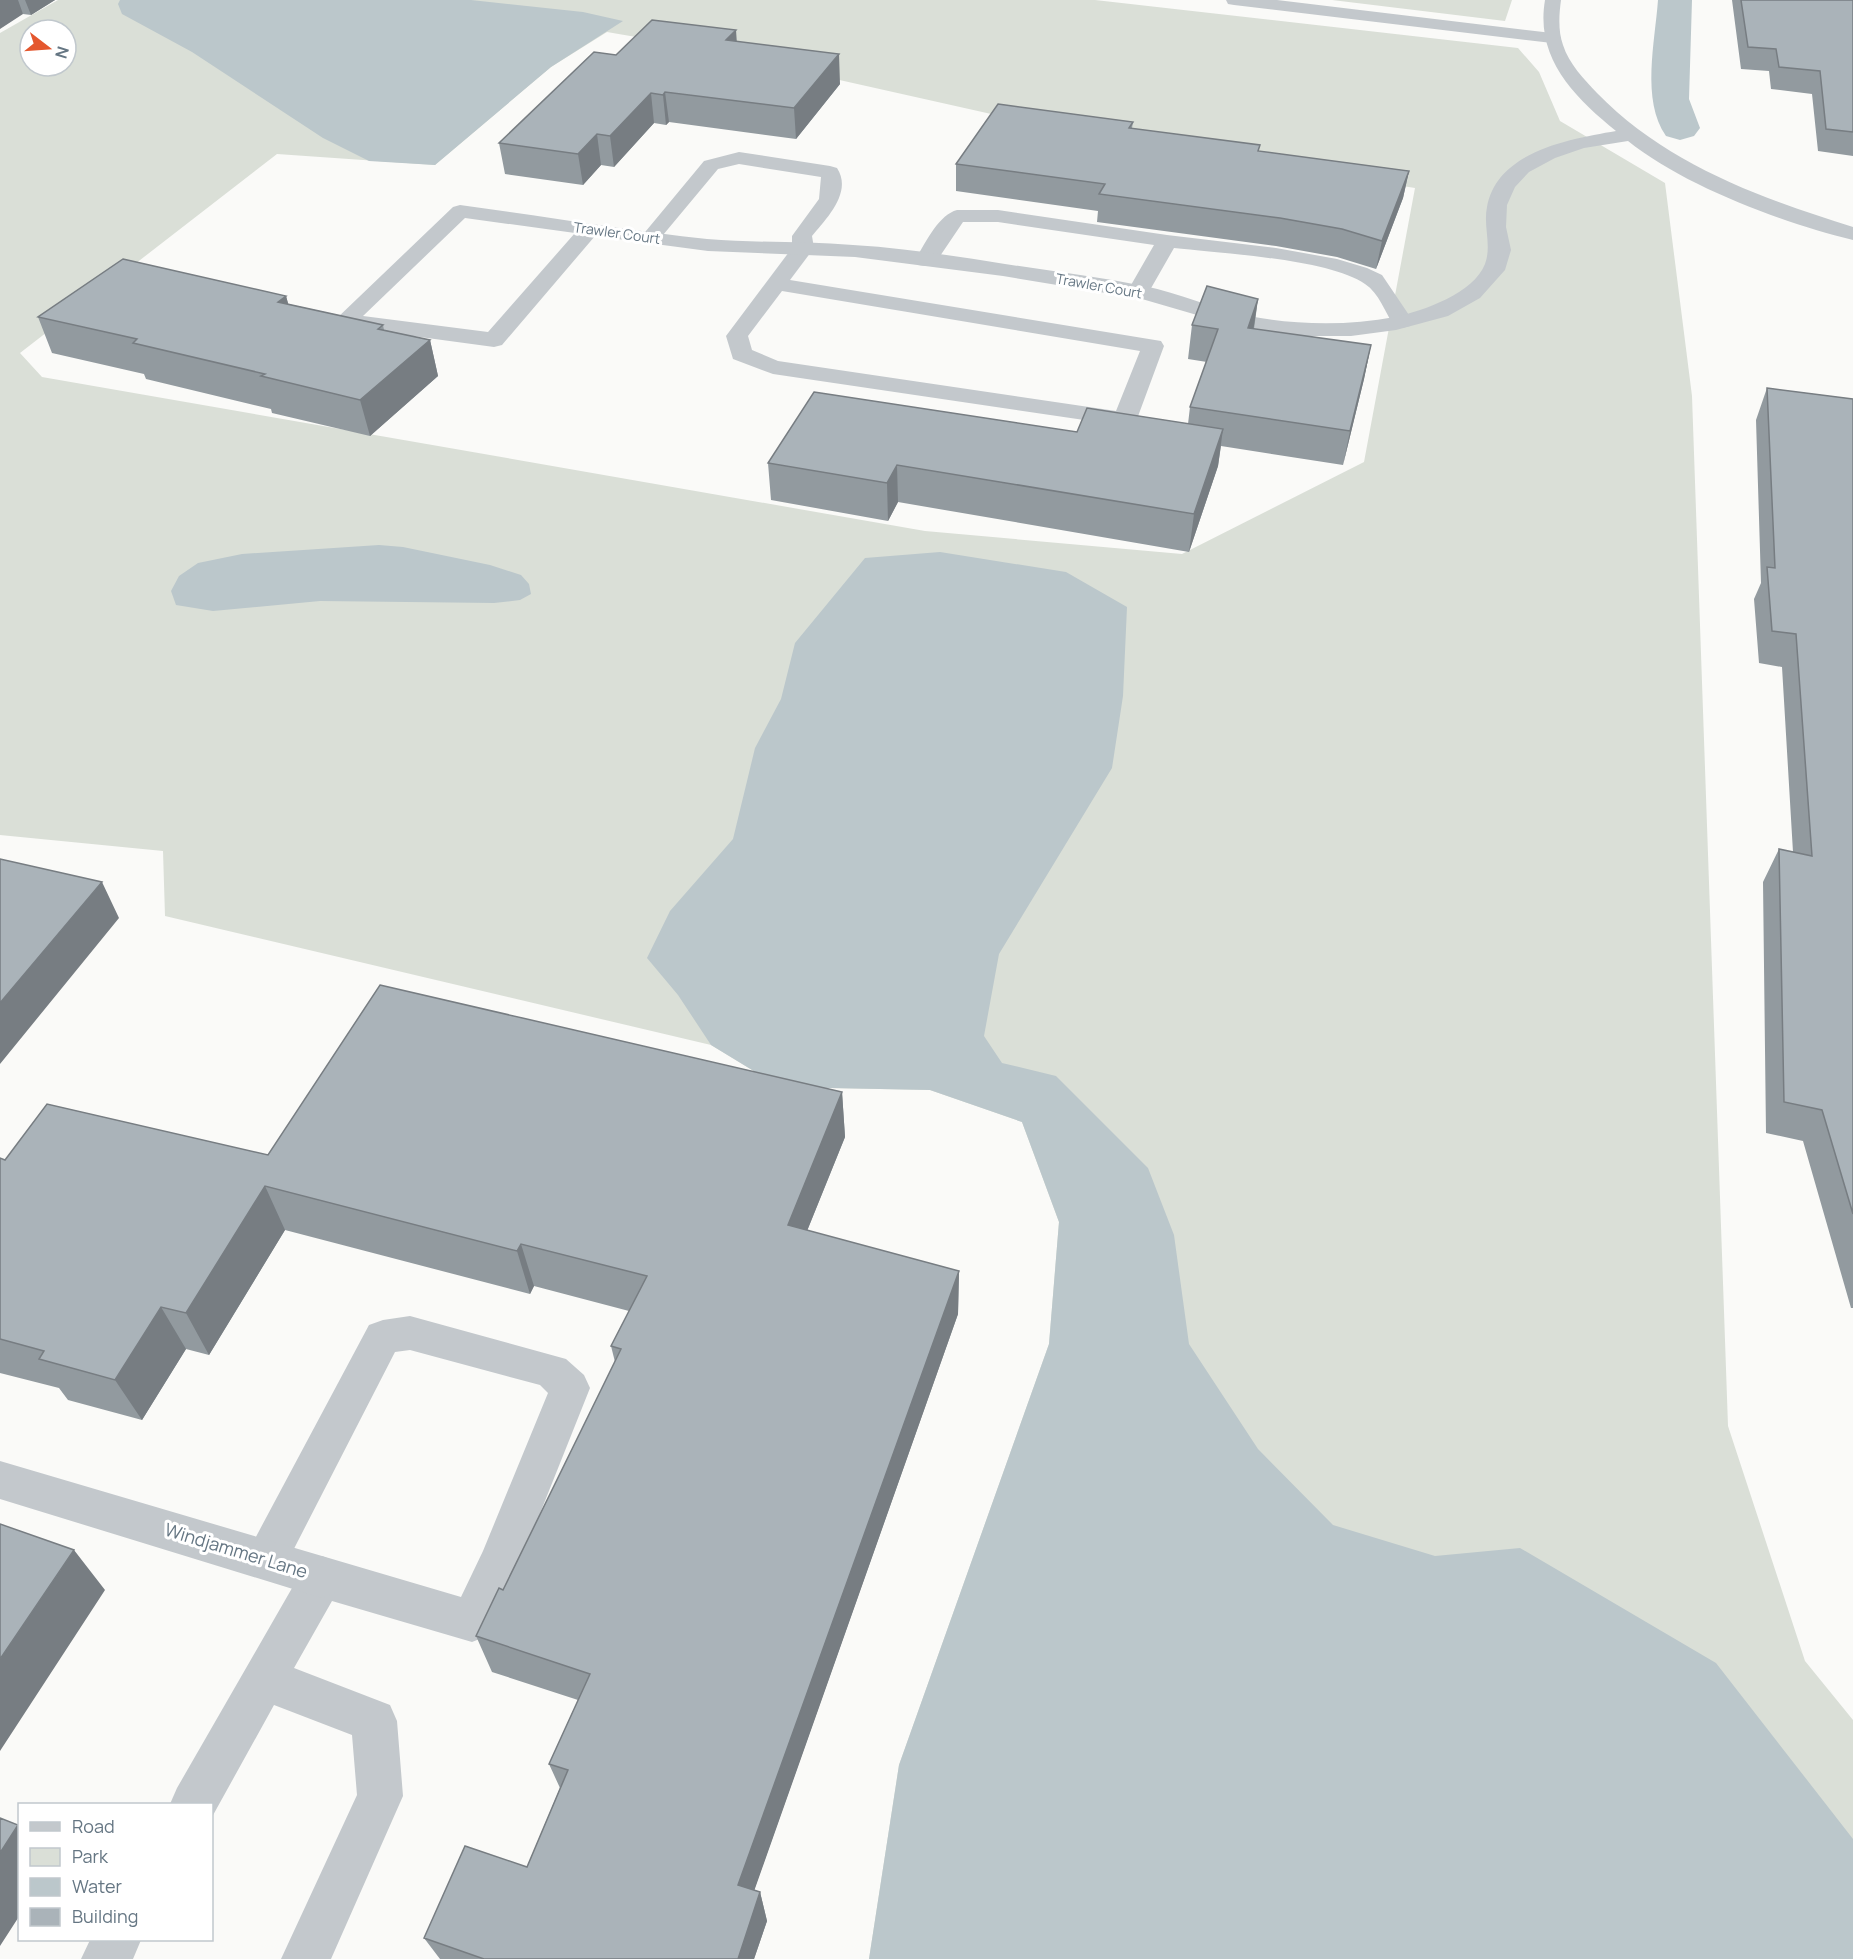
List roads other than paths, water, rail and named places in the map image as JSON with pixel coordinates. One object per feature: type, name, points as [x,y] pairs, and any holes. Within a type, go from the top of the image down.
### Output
[{"type":"street","points":[[1234,0],[1552,38]]},
{"type":"street","points":[[1553,0],[1552,38],[1569,72],[1596,105],[1632,134],[1660,153],[1724,187],[1810,221],[1853,234]]},
{"type":"street","name":"Trawler Court","points":[[590,229],[494,340],[346,320],[460,211],[708,245],[855,251],[926,260],[1138,292],[1245,322],[1298,329],[1351,329],[1402,321],[1440,311],[1472,293],[1494,270],[1500,250],[1496,227],[1497,206],[1506,185],[1522,168],[1548,154],[1580,144],[1632,134]]},
{"type":"street","points":[[651,237],[711,165],[739,158],[830,172],[833,184],[831,197],[802,236],[803,248],[737,336],[741,354],[773,367],[1125,419],[1153,346],[777,284]]},
{"type":"street","points":[[926,260],[942,234],[957,216],[998,216],[1309,260],[1354,270],[1373,279],[1402,321]]},
{"type":"street","points":[[1138,292],[1167,241]]},
{"type":"street","name":"Windjammer Lane","points":[[0,1479],[266,1560],[322,1577],[472,1621],[500,1561],[570,1388],[552,1371],[410,1333],[383,1337],[266,1560]]},
{"type":"street","points":[[194,1803],[322,1577]]},
{"type":"street","points":[[265,1679],[374,1721],[380,1796],[306,1959]]},
{"type":"street","points":[[106,1959],[116,1941]]},
{"type":"water","points":[[120,0],[471,0],[583,12],[623,21],[551,67],[435,165],[369,161],[323,138],[192,52],[122,14],[118,4]]},
{"type":"water","points":[[379,545],[403,547],[490,565],[521,575],[529,584],[531,594],[520,600],[494,603],[320,601],[213,611],[176,605],[171,591],[179,576],[198,563],[242,554]]},
{"type":"water","points":[[940,552],[1066,572],[1127,607],[1123,696],[1112,768],[999,954],[984,1036],[1002,1063],[1056,1076],[1148,1168],[1174,1235],[1189,1344],[1258,1449],[1333,1525],[1435,1556],[1520,1548],[1716,1663],[1853,1839],[1853,1959],[869,1959],[899,1765],[1049,1344],[1059,1222],[1022,1122],[930,1090],[780,1087],[711,1045],[678,995],[647,958],[670,911],[733,839],[755,748],[781,699],[795,643],[865,558]]},
{"type":"waterway","points":[[1675,0],[1670,99],[1680,128]]}]
